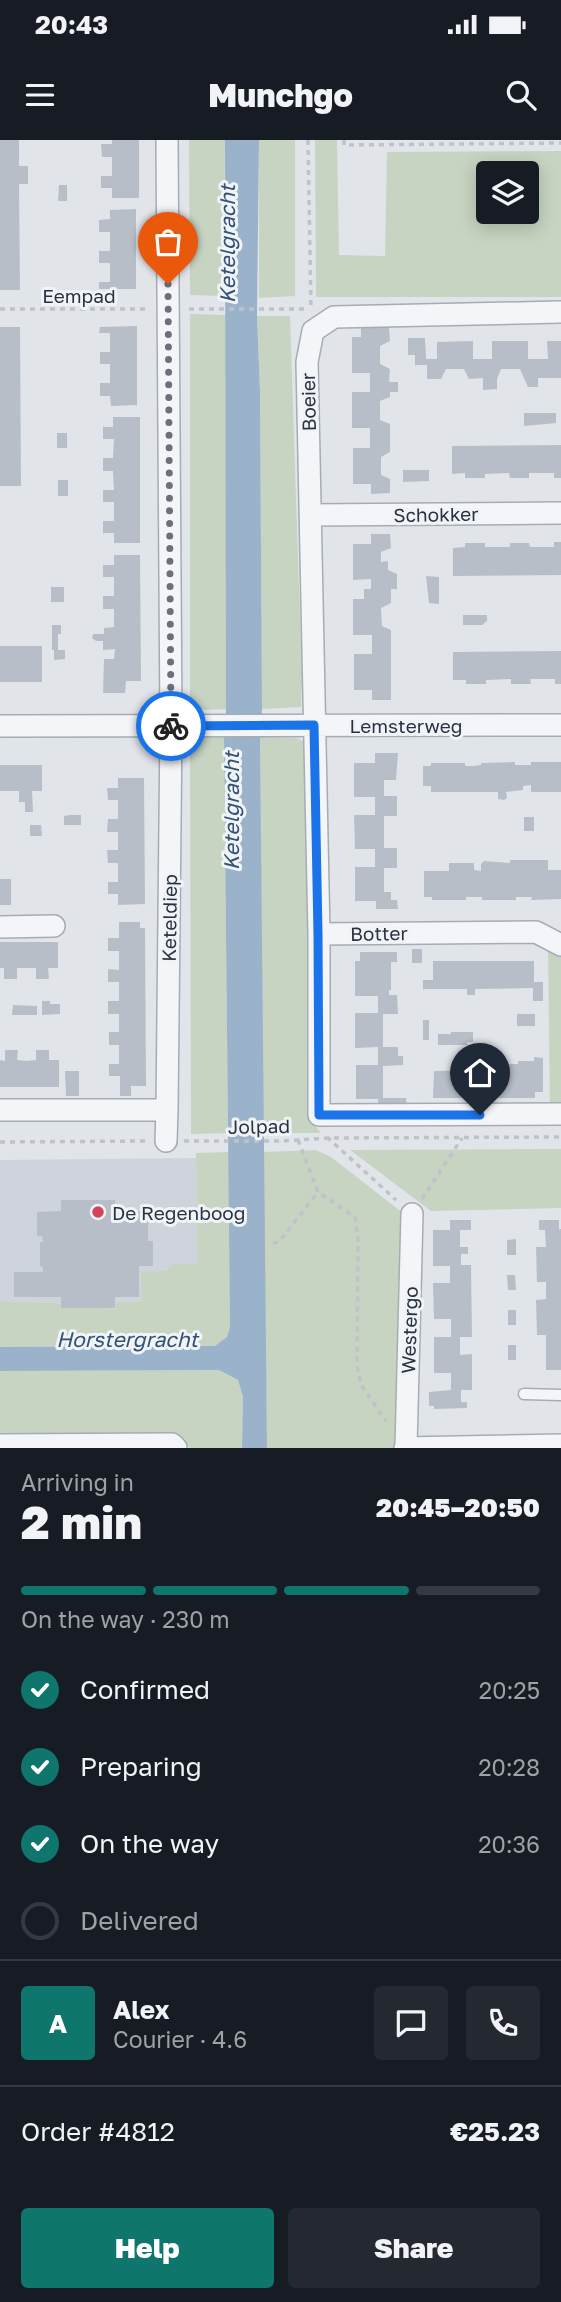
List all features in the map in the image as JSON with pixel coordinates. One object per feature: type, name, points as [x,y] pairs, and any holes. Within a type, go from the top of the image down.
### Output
[{"type":"street","name":"Keteldiep","points":[[166,1141],[171,726],[167,140]]},
{"type":"street","name":"Boeier","points":[[314,725],[307,362],[313,331],[334,317],[561,312]]},
{"type":"street","name":"Schokker","points":[[310,515],[561,513]]},
{"type":"street","points":[[314,725],[319,1115],[561,1114]]},
{"type":"street","name":"Lemsterweg","points":[[0,726],[561,725]]},
{"type":"street","points":[[0,927],[54,926]]},
{"type":"street","name":"Botter","points":[[318,934],[536,932],[561,945]]},
{"type":"street","points":[[0,1110],[167,1110]]},
{"type":"street","name":"Westergo","points":[[405,1447],[412,1214]]},
{"type":"street","points":[[0,1445],[172,1444],[176,1448]]},
{"type":"street","points":[[405,1447],[561,1445]]},
{"type":"lane","points":[[524,1394],[561,1395]]},
{"type":"path","points":[[308,140],[311,309]]},
{"type":"path","points":[[344,140],[344,145],[561,143]]},
{"type":"path","name":"Eempad","points":[[0,309],[284,309]]},
{"type":"path","name":"Jolpad","points":[[0,1142],[561,1137]]},
{"type":"path","points":[[328,1138],[412,1214],[463,1138]]},
{"type":"path","points":[[298,1140],[318,1192],[355,1217],[358,1240],[357,1365],[361,1385],[405,1447]]},
{"type":"path","points":[[273,1243],[279,1242],[318,1192]]},
{"type":"shaded area","name":"De Regenboog","points":[[196,1158],[197,1265],[172,1264],[142,1301],[117,1302],[117,1309],[0,1301],[0,1160]]},
{"type":"green space","points":[[189,140],[225,140],[224,296],[190,295]]},
{"type":"green space","points":[[259,140],[295,140],[295,296],[259,298]]},
{"type":"green space","points":[[315,140],[337,140],[339,255],[385,256],[387,152],[561,151],[561,297],[316,297]]},
{"type":"green space","points":[[190,314],[226,315],[226,709],[205,710],[190,705]]},
{"type":"green space","points":[[257,316],[290,316],[301,707],[262,709]]},
{"type":"green space","points":[[200,736],[224,737],[228,1133],[191,1134],[190,740]]},
{"type":"green space","points":[[260,737],[297,738],[303,741],[306,769],[310,1101],[313,1124],[321,1133],[263,1133]]},
{"type":"green space","points":[[548,944],[561,949],[561,1108],[550,1108]]},
{"type":"green space","points":[[561,1149],[561,1208],[431,1211],[350,1150]]},
{"type":"green space","points":[[316,1150],[331,1157],[408,1217],[401,1438],[394,1448],[267,1448],[263,1152]]},
{"type":"green space","points":[[229,1152],[230,1327],[224,1340],[215,1346],[0,1347],[0,1301],[116,1309],[116,1302],[142,1301],[141,1272],[166,1271],[172,1264],[197,1264],[196,1153]]},
{"type":"green space","points":[[219,1370],[238,1380],[243,1398],[242,1448],[191,1448],[175,1439],[147,1434],[0,1436],[0,1371]]},
{"type":"water","name":"Ketelgracht","points":[[225,140],[259,140],[257,316],[260,392],[260,737],[267,1448],[242,1448],[243,1397],[238,1380],[219,1370],[0,1371],[0,1347],[215,1346],[227,1337],[230,1327],[224,737]]},
{"type":"building","points":[[0,140],[19,140],[19,166],[28,166],[28,184],[19,184],[20,290],[0,290]]},
{"type":"building","points":[[112,140],[139,140],[139,198],[112,198],[112,188],[101,188],[101,176],[112,176],[112,157],[102,157],[101,144],[112,144]]},
{"type":"building","points":[[59,185],[67,185],[67,201],[58,201]]},
{"type":"building","points":[[136,209],[136,289],[99,289],[99,282],[110,282],[110,263],[99,263],[99,251],[110,251],[110,232],[99,232],[99,220],[110,219],[110,210]]},
{"type":"building","points":[[137,326],[137,405],[111,406],[110,396],[100,396],[100,383],[110,383],[110,364],[100,364],[100,352],[110,352],[110,333],[99,333],[100,327]]},
{"type":"building","points":[[0,327],[20,327],[21,486],[0,486]]},
{"type":"building","points":[[361,327],[389,327],[390,341],[380,346],[380,364],[390,369],[389,382],[398,382],[398,392],[390,392],[390,397],[380,401],[380,420],[390,424],[390,452],[381,457],[381,475],[390,479],[390,493],[371,494],[371,484],[353,484],[353,448],[370,448],[370,428],[352,428],[352,392],[370,392],[370,373],[352,373],[352,337],[361,337]]},
{"type":"building","points":[[408,338],[425,338],[426,359],[437,359],[437,342],[473,341],[473,359],[492,359],[492,341],[528,341],[528,359],[548,359],[547,341],[561,341],[561,378],[538,378],[538,387],[528,387],[520,369],[501,369],[497,389],[483,390],[483,378],[469,379],[464,369],[446,369],[441,379],[427,379],[427,365],[415,365],[415,355],[408,355]]},
{"type":"building","points":[[524,413],[556,413],[556,423],[524,426]]},
{"type":"building","points":[[113,417],[140,417],[140,543],[114,543],[114,533],[103,533],[103,521],[114,521],[114,502],[103,502],[103,490],[114,490],[113,471],[103,471],[103,458],[113,458],[114,439],[103,439],[103,427],[113,427]]},
{"type":"building","points":[[57,433],[67,433],[67,448],[57,448]]},
{"type":"building","points":[[561,445],[561,478],[554,478],[554,473],[529,473],[529,478],[510,478],[509,473],[485,474],[485,478],[465,478],[465,473],[452,474],[452,446]]},
{"type":"building","points":[[403,470],[429,470],[429,481],[403,482]]},
{"type":"building","points":[[58,480],[68,480],[68,496],[58,496]]},
{"type":"building","points":[[371,534],[390,534],[391,548],[381,552],[381,562],[388,561],[388,570],[397,574],[397,589],[391,589],[391,603],[381,608],[382,626],[391,630],[391,700],[372,700],[372,690],[354,690],[354,654],[372,654],[372,635],[353,635],[353,599],[364,599],[364,589],[371,589],[371,579],[353,580],[353,544],[371,544]]},
{"type":"building","points":[[554,542],[561,542],[561,575],[453,576],[453,548],[465,547],[465,543],[485,543],[485,547],[510,547],[510,543],[529,543],[530,547],[554,547]]},
{"type":"building","points":[[114,555],[140,555],[141,681],[126,681],[125,693],[103,693],[104,659],[114,659],[115,649],[103,650],[103,641],[92,638],[93,634],[104,634],[104,628],[114,627],[114,609],[103,609],[103,596],[114,596],[114,577],[103,577],[103,565],[114,565]]},
{"type":"building","points":[[426,576],[439,577],[439,604],[429,603]]},
{"type":"building","points":[[51,587],[64,587],[64,602],[51,602]]},
{"type":"building","points":[[463,615],[487,615],[487,621],[482,625],[463,625]]},
{"type":"building","points":[[52,625],[61,625],[58,650],[65,650],[65,659],[54,660]]},
{"type":"building","points":[[0,646],[42,646],[42,682],[0,682]]},
{"type":"building","points":[[561,651],[561,684],[555,684],[555,679],[530,679],[531,684],[511,684],[511,679],[486,680],[486,684],[466,684],[466,680],[453,680],[453,652]]},
{"type":"building","points":[[375,753],[398,753],[396,780],[384,780],[384,796],[397,796],[397,816],[384,816],[384,848],[397,848],[397,868],[384,868],[384,892],[391,892],[391,900],[397,900],[398,909],[376,909],[376,901],[355,901],[355,867],[375,867],[375,849],[355,849],[354,815],[375,815],[375,797],[354,797],[354,763],[375,763]]},
{"type":"building","points":[[515,762],[515,765],[531,765],[531,762],[561,762],[561,792],[531,792],[531,785],[523,786],[523,790],[506,792],[507,798],[504,800],[498,799],[498,792],[431,792],[431,786],[423,786],[423,766],[431,766],[431,763],[465,763],[465,766],[473,766],[481,763]]},
{"type":"building","points":[[0,765],[42,765],[42,791],[32,791],[33,812],[25,812],[25,802],[19,802],[19,791],[0,791]]},
{"type":"building","points":[[118,778],[144,778],[145,904],[118,905],[118,894],[108,894],[108,882],[118,882],[118,863],[108,863],[107,850],[118,850],[118,832],[107,832],[108,819],[118,819],[118,800],[108,800],[107,788],[118,788]]},
{"type":"building","points":[[81,815],[81,825],[64,825],[64,816]]},
{"type":"building","points":[[524,817],[534,817],[534,831],[524,831]]},
{"type":"building","points":[[30,825],[41,825],[42,836],[30,836]]},
{"type":"building","points":[[510,860],[548,860],[548,870],[561,870],[561,899],[531,900],[532,897],[516,897],[516,900],[482,900],[482,897],[466,897],[466,900],[432,900],[432,897],[424,897],[424,871],[449,871],[449,863],[474,863],[474,870],[481,871],[484,861],[510,863]]},
{"type":"building","points":[[0,879],[11,879],[11,905],[0,905]]},
{"type":"building","points":[[119,922],[140,922],[140,928],[145,928],[146,1086],[131,1086],[131,1096],[120,1096],[120,1076],[109,1076],[109,1064],[119,1064],[119,1045],[109,1045],[109,1032],[119,1032],[119,1014],[108,1014],[108,1001],[119,1001],[119,982],[108,982],[108,969],[119,970],[119,951],[108,951],[108,938],[119,938]]},
{"type":"building","points":[[0,942],[58,942],[58,968],[48,968],[49,979],[36,979],[36,968],[17,968],[17,979],[4,979],[4,968],[0,968]]},
{"type":"building","points":[[412,949],[422,949],[422,963],[412,963]]},
{"type":"building","points":[[360,952],[397,952],[397,962],[391,962],[389,995],[397,995],[398,1014],[383,1014],[383,1047],[398,1047],[398,1056],[403,1056],[403,1065],[383,1066],[383,1098],[406,1098],[407,1108],[378,1108],[378,1099],[356,1099],[356,1065],[378,1065],[378,1047],[355,1048],[355,1013],[378,1013],[378,996],[355,996],[355,961],[360,961]]},
{"type":"building","points":[[433,961],[534,961],[534,982],[543,982],[543,1001],[533,1001],[533,988],[475,989],[475,995],[467,995],[467,989],[423,989],[423,980],[433,980]]},
{"type":"building","points":[[42,1001],[60,1004],[60,1014],[42,1015]]},
{"type":"building","points":[[13,1005],[37,1006],[37,1015],[12,1015]]},
{"type":"building","points":[[517,1014],[535,1014],[535,1026],[517,1026]]},
{"type":"building","points":[[423,1020],[429,1020],[429,1040],[423,1040]]},
{"type":"building","points":[[473,1032],[473,1042],[467,1042],[467,1045],[438,1045],[438,1034]]},
{"type":"building","points":[[5,1050],[18,1050],[17,1060],[27,1061],[36,1060],[36,1050],[49,1050],[49,1060],[59,1060],[59,1087],[0,1087],[0,1060],[5,1061]]},
{"type":"building","points":[[534,1057],[543,1058],[543,1092],[535,1092],[535,1098],[433,1098],[434,1071],[492,1070],[492,1064],[518,1064],[518,1061],[534,1061]]},
{"type":"building","points":[[65,1071],[79,1071],[79,1096],[66,1096]]},
{"type":"building","points":[[61,1200],[115,1200],[114,1214],[120,1214],[121,1211],[148,1211],[148,1241],[153,1241],[153,1266],[139,1266],[139,1297],[115,1297],[115,1308],[61,1308],[61,1297],[14,1297],[14,1272],[43,1272],[43,1267],[40,1266],[40,1242],[43,1242],[42,1236],[37,1236],[37,1212],[61,1211]]},
{"type":"building","points":[[450,1220],[471,1220],[471,1230],[460,1230],[460,1247],[468,1247],[468,1254],[461,1254],[461,1265],[471,1265],[472,1337],[460,1337],[460,1355],[472,1354],[472,1390],[461,1390],[461,1402],[467,1402],[467,1408],[434,1409],[434,1406],[429,1406],[429,1392],[451,1390],[451,1373],[434,1373],[434,1337],[451,1337],[451,1319],[434,1319],[433,1283],[450,1283],[450,1266],[433,1266],[433,1230],[450,1230]]},
{"type":"building","points":[[539,1220],[559,1220],[561,1229],[561,1370],[546,1370],[546,1335],[537,1335],[536,1300],[546,1299],[546,1282],[537,1282],[536,1247],[546,1247],[545,1230],[539,1230]]},
{"type":"building","points":[[516,1239],[516,1255],[507,1255],[507,1240]]},
{"type":"building","points":[[507,1275],[515,1275],[516,1290],[508,1290]]},
{"type":"building","points":[[508,1310],[516,1310],[516,1325],[508,1325]]},
{"type":"building","points":[[508,1345],[516,1345],[516,1360],[508,1360]]},
{"type":"way so far","points":[[168,284],[171,726]]},
{"type":"place","name":"De Regenboog","points":[[98,1212]]},
{"type":"route","points":[[171,726],[314,725],[319,1115],[480,1115]]},
{"type":"water label","name":"Horstergracht","points":[[127,1339]]}]
